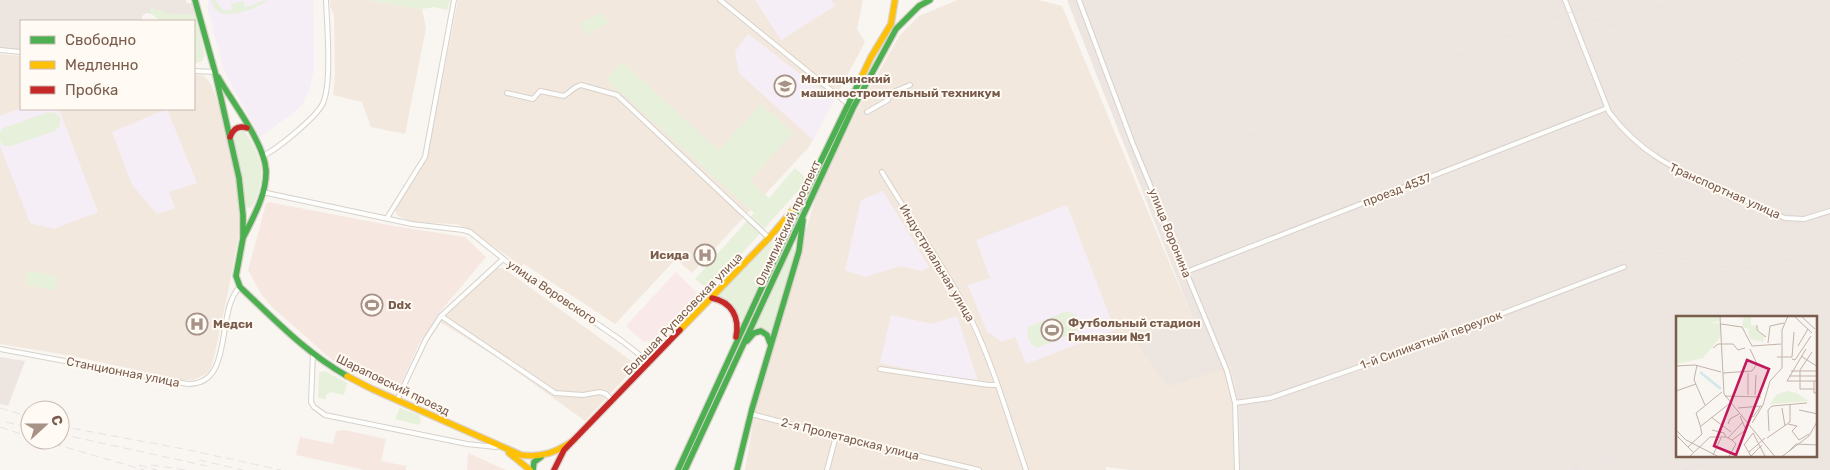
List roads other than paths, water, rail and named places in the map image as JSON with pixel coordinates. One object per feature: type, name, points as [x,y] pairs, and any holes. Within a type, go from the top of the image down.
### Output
[{"type":"main road","points":[[195,0],[238,167],[243,207],[243,238],[236,276],[240,287]]},
{"type":"main road","name":"Олимпийский проспект","points":[[678,470],[733,346],[802,200],[871,57],[891,24],[895,0]]},
{"type":"main road","name":"Олимпийский проспект","points":[[916,0],[929,0]]},
{"type":"main road","name":"Олимпийский проспект","points":[[685,470],[837,140],[891,36],[906,18],[929,0]]},
{"type":"main road","points":[[214,72],[263,156],[266,172],[258,205],[243,238]]},
{"type":"main road","points":[[230,137],[236,127],[243,126],[249,130]]},
{"type":"main road","name":"Большая Рупасовская улица","points":[[574,440],[769,238],[802,200]]},
{"type":"main road","points":[[243,207],[245,210],[251,210],[258,205]]},
{"type":"main road","points":[[737,470],[770,346],[799,251],[803,215]]},
{"type":"main road","name":"Шараповский проезд","points":[[240,287],[313,354],[352,378],[501,447]]},
{"type":"main road","points":[[712,298],[728,305],[736,316],[738,331],[733,346]]},
{"type":"main road","points":[[741,351],[751,335],[759,331],[767,335],[770,340],[770,346]]},
{"type":"main road","points":[[501,447],[532,470],[534,462],[574,440]]},
{"type":"main road","points":[[554,468],[561,455],[574,440]]},
{"type":"main road","points":[[501,447],[518,454],[549,458],[554,468]]},
{"type":"main road","points":[[732,470],[740,455]]},
{"type":"street","points":[[263,156],[276,148],[324,103],[327,73],[326,0]]},
{"type":"street","points":[[387,218],[425,157],[454,0]]},
{"type":"street","points":[[720,0],[848,104]]},
{"type":"street","name":"улица Воронина","points":[[1079,0],[1133,144],[1227,371],[1235,403],[1237,470]]},
{"type":"street","name":"Транспортная улица","points":[[1565,0],[1607,108],[1616,122],[1642,147],[1681,172],[1784,218],[1804,219],[1830,211]]},
{"type":"street","points":[[0,50],[20,52]]},
{"type":"street","points":[[195,70],[214,72]]},
{"type":"street","points":[[508,93],[533,99],[540,91],[564,96],[576,86],[581,85],[617,95],[769,238]]},
{"type":"street","points":[[868,112],[888,100],[891,93],[910,86]]},
{"type":"street","name":"проезд 4537","points":[[1186,272],[1607,108]]},
{"type":"street","name":"Индустриальная улица","points":[[882,172],[979,336],[1026,470]]},
{"type":"street","name":"улица Воровского","points":[[262,192],[412,224],[470,232],[503,259],[622,341],[650,363]]},
{"type":"street","points":[[397,400],[426,339],[440,316],[503,259]]},
{"type":"street","name":"1-й Силикатный переулок","points":[[1235,403],[1270,398],[1391,356],[1624,267]]},
{"type":"street","name":"Станционная улица","points":[[0,349],[188,384],[198,384],[210,376],[216,367],[230,306],[234,295],[240,287]]},
{"type":"street","points":[[440,316],[555,393],[583,395],[600,392],[606,394],[613,401]]},
{"type":"street","points":[[313,354],[311,400],[314,407],[328,416],[467,444],[501,447]]},
{"type":"street","points":[[880,369],[996,385]]},
{"type":"street","name":"2-я Пролетарская улица","points":[[751,414],[979,470]]},
{"type":"street","points":[[827,470],[836,436]]},
{"type":"railway","points":[[1225,145],[1605,0]]},
{"type":"railway","points":[[1593,21],[1649,0]]},
{"type":"railway","points":[[1596,31],[1677,0]]},
{"type":"railway","points":[[1678,132],[1804,0]]},
{"type":"railway","points":[[1822,34],[1830,26]]},
{"type":"railway","points":[[1676,89],[1712,74],[1745,55]]},
{"type":"railway","points":[[1604,255],[1635,251],[1649,252],[1717,266],[1747,268],[1777,264],[1791,259],[1818,246],[1830,237]]},
{"type":"railway","points":[[1791,316],[1830,273]]},
{"type":"railway","points":[[1802,316],[1830,290]]},
{"type":"railway","points":[[0,408],[20,414]]},
{"type":"railway","points":[[6,422],[20,426]]},
{"type":"railway","points":[[1574,470],[1602,462],[1628,451],[1676,423]]},
{"type":"railway","points":[[0,427],[20,434]]},
{"type":"railway","points":[[70,428],[184,449],[281,470]]},
{"type":"railway","points":[[70,436],[207,466]]},
{"type":"railway","points":[[1607,470],[1640,457],[1676,437]]},
{"type":"railway","points":[[70,448],[144,470]]},
{"type":"railway","points":[[1684,470],[1720,458]]},
{"type":"railway","points":[[199,460],[243,470]]},
{"type":"railway","points":[[139,465],[157,470]]},
{"type":"railway","points":[[151,465],[186,470]]},
{"type":"place","name":"Мытищинский машиностроительный техникум","points":[[785,86]]},
{"type":"place","name":"Исида","points":[[705,255]]},
{"type":"place","name":"Ddx","points":[[372,305]]},
{"type":"place","name":"Медси","points":[[197,324]]},
{"type":"place","name":"Футбольный стадион Гимназии №1","points":[[1052,330]]}]
